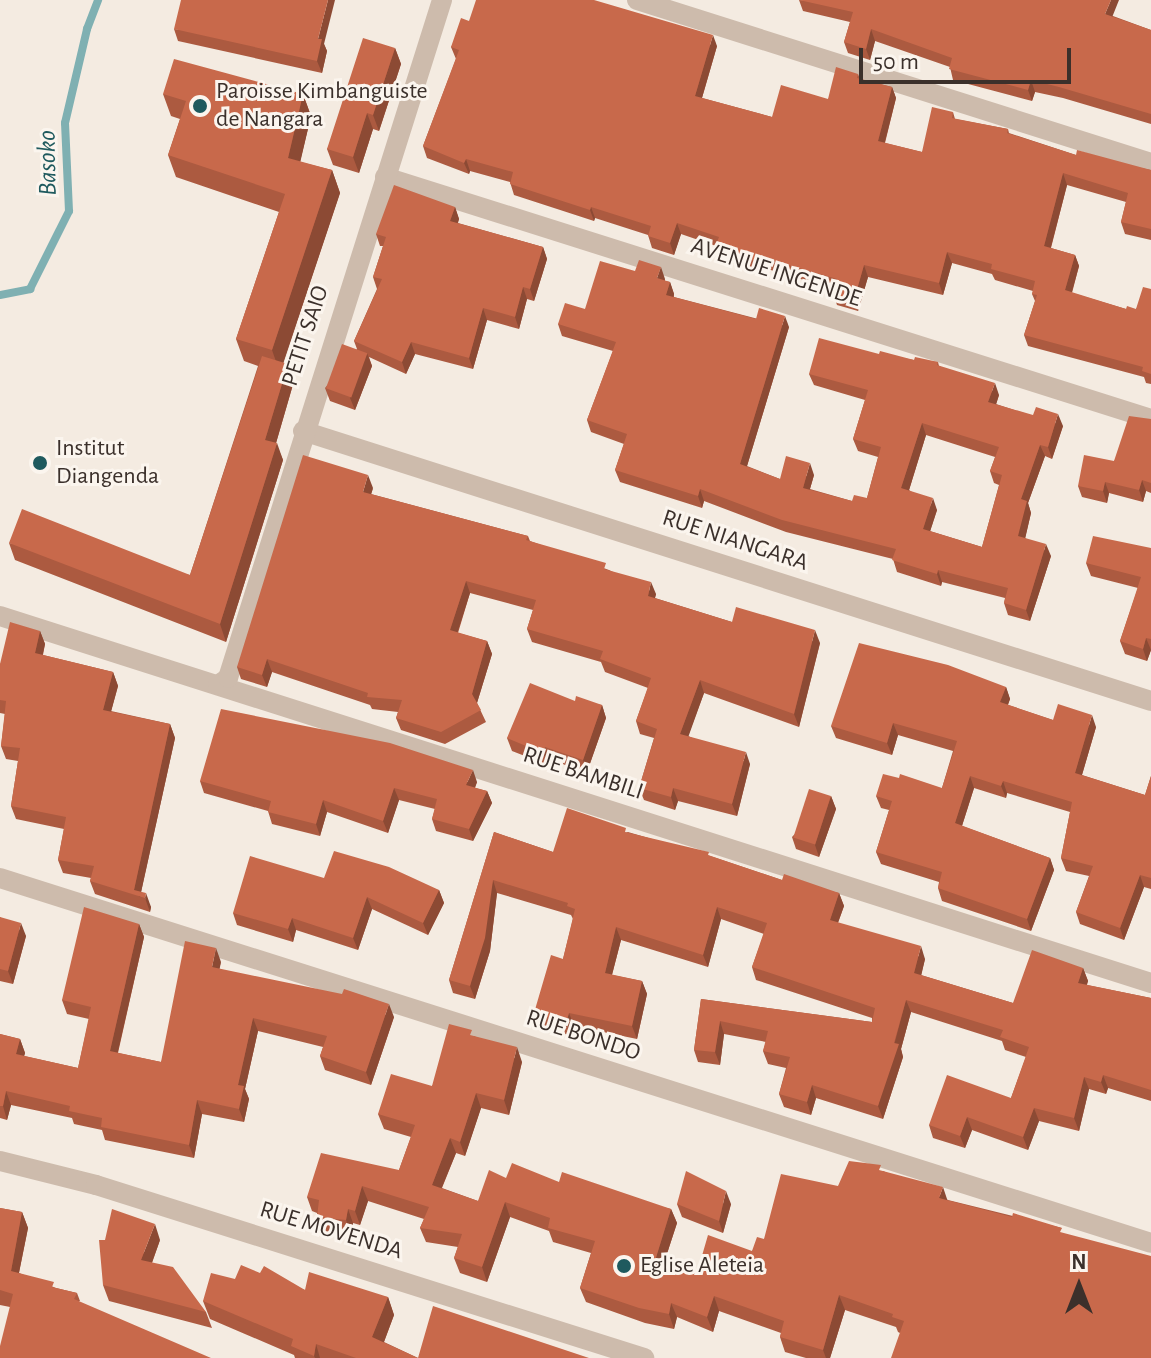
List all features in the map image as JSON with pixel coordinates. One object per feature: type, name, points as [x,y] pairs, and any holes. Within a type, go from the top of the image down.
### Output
[{"type":"street","name":"PETIT SAIO","points":[[218,685],[228,678],[303,431],[442,0]]},
{"type":"street","points":[[637,0],[1151,163]]},
{"type":"street","name":"AVENUE INGENDE","points":[[385,177],[1151,419]]},
{"type":"street","name":"RUE NIANGARA","points":[[303,431],[1151,701]]},
{"type":"street","name":"RUE BAMBILI","points":[[0,616],[1151,983]]},
{"type":"street","name":"RUE BONDO","points":[[0,878],[1151,1243]]},
{"type":"street","name":"RUE MOVENDA","points":[[0,1161],[111,1189],[644,1358]]},
{"type":"building","points":[[181,0],[328,0],[318,39],[322,39],[317,61],[174,29]]},
{"type":"building","points":[[476,0],[594,0],[713,35],[695,96],[772,117],[781,85],[828,99],[836,67],[858,74],[857,78],[892,87],[878,141],[922,152],[932,107],[953,112],[952,118],[1008,129],[1007,133],[1076,155],[1077,150],[1151,170],[1151,229],[1121,222],[1128,193],[1063,173],[1044,246],[1075,255],[1065,290],[1126,309],[1127,306],[1136,309],[1143,287],[1151,289],[1151,374],[1142,371],[1143,367],[1024,335],[1037,295],[1032,294],[1035,281],[991,269],[992,264],[947,252],[939,283],[864,265],[854,300],[833,293],[837,279],[760,257],[758,262],[715,247],[719,237],[677,223],[670,243],[648,236],[651,226],[510,184],[513,172],[466,159],[464,163],[423,146],[459,50],[451,47],[461,18],[469,21]]},
{"type":"building","points":[[799,0],[1111,0],[1105,14],[1151,30],[1151,114],[1031,80],[1028,90],[949,69],[952,58],[871,29],[866,49],[844,42],[853,12]]},
{"type":"building","points":[[363,38],[395,48],[373,115],[367,113],[353,157],[327,149]]},
{"type":"building","points":[[174,59],[303,94],[288,158],[332,170],[272,350],[236,339],[285,194],[168,155],[186,101],[163,94]]},
{"type":"building","points":[[394,185],[455,207],[450,221],[543,247],[530,289],[523,287],[515,317],[483,308],[469,358],[411,342],[402,362],[354,341],[382,279],[373,277],[386,237],[376,234]]},
{"type":"building","points":[[639,260],[661,267],[657,278],[670,282],[666,295],[756,319],[759,308],[785,316],[740,464],[780,479],[786,456],[810,463],[803,488],[852,501],[854,495],[867,498],[881,447],[853,439],[868,390],[809,374],[819,338],[879,354],[880,351],[914,360],[915,357],[938,362],[937,365],[995,383],[988,402],[1033,415],[1036,407],[1058,414],[1048,447],[1040,445],[1021,499],[1027,501],[1018,536],[1046,544],[1026,610],[1004,603],[1008,588],[938,570],[937,574],[892,560],[896,549],[782,520],[700,489],[698,496],[615,470],[627,434],[587,420],[616,342],[558,324],[565,303],[585,309],[600,261],[635,271]],"holes":[[[922,423],[999,447],[990,471],[1002,475],[982,547],[923,529],[933,498],[901,488]]]},
{"type":"building","points":[[342,344],[367,353],[351,397],[326,388]]},
{"type":"building","points":[[262,356],[288,364],[265,440],[277,443],[220,624],[9,543],[22,509],[190,575]]},
{"type":"building","points":[[1129,416],[1151,419],[1151,483],[1142,480],[1139,490],[1105,482],[1103,491],[1078,486],[1084,455],[1114,461]]},
{"type":"building","points":[[303,455],[368,475],[363,492],[528,536],[526,540],[606,563],[604,569],[651,582],[648,596],[732,622],[736,607],[815,630],[794,714],[700,680],[680,734],[746,752],[732,804],[673,788],[671,797],[639,788],[657,729],[636,721],[651,678],[600,659],[603,651],[527,629],[536,600],[466,581],[450,630],[487,641],[472,694],[481,710],[441,732],[396,718],[402,700],[367,697],[368,693],[267,659],[262,675],[237,667]]},
{"type":"building","points":[[1093,536],[1151,548],[1151,639],[1146,638],[1143,649],[1120,641],[1141,577],[1086,563]]},
{"type":"building","points":[[10,622],[40,631],[35,653],[113,672],[103,710],[170,724],[134,890],[146,893],[145,898],[90,881],[94,866],[58,860],[66,817],[11,806],[20,748],[1,746],[6,701],[0,700],[0,664]]},
{"type":"building","points":[[859,643],[948,665],[1006,687],[1000,702],[1053,720],[1058,704],[1092,715],[1075,773],[1145,795],[1151,776],[1151,878],[1140,875],[1120,928],[1076,912],[1093,866],[1061,858],[1072,802],[1003,781],[1001,786],[970,776],[955,823],[1050,858],[1027,919],[938,888],[942,872],[876,852],[892,801],[876,796],[883,774],[899,778],[900,774],[942,788],[957,741],[893,723],[887,743],[831,726]]},
{"type":"building","points":[[530,683],[575,701],[576,696],[602,705],[583,760],[545,747],[543,753],[507,738]]},
{"type":"building","points":[[221,709],[390,743],[473,770],[466,785],[487,791],[469,829],[432,819],[437,799],[394,788],[383,821],[323,800],[316,824],[268,812],[271,801],[200,781]]},
{"type":"building","points":[[809,789],[831,796],[815,845],[793,838]]},
{"type":"building","points":[[567,808],[626,828],[625,832],[709,852],[708,855],[782,880],[784,874],[839,893],[830,920],[921,946],[914,973],[1013,1003],[1032,950],[1083,968],[1078,983],[1151,998],[1151,1090],[1103,1075],[1101,1082],[1084,1077],[1074,1118],[1034,1108],[1023,1137],[967,1117],[960,1136],[929,1125],[947,1075],[1011,1098],[1029,1047],[1000,1037],[1003,1030],[906,1000],[894,1043],[899,1044],[878,1106],[812,1085],[807,1102],[779,1094],[790,1057],[763,1051],[768,1031],[720,1021],[715,1052],[694,1050],[701,999],[872,1022],[875,1008],[752,967],[767,923],[717,907],[703,955],[616,927],[605,973],[642,981],[632,1026],[569,1013],[566,1023],[534,1013],[551,955],[563,959],[575,909],[567,906],[568,903],[493,880],[485,938],[470,986],[449,980],[494,832],[553,852]]},
{"type":"building","points":[[334,851],[389,867],[439,890],[423,923],[367,897],[353,938],[292,918],[288,929],[233,913],[250,856],[324,878]]},
{"type":"building","points":[[84,907],[139,924],[110,1051],[161,1062],[185,941],[216,948],[212,967],[342,994],[344,989],[389,1004],[366,1072],[320,1056],[327,1036],[253,1018],[238,1085],[244,1086],[239,1109],[197,1100],[189,1145],[101,1127],[102,1118],[69,1111],[70,1106],[6,1091],[3,1106],[0,1106],[0,1034],[20,1039],[16,1054],[78,1068],[91,1007],[62,1000]]},
{"type":"building","points":[[0,917],[21,923],[8,971],[0,969]]},
{"type":"building","points":[[449,1024],[472,1030],[470,1035],[517,1047],[504,1100],[476,1093],[460,1142],[450,1138],[432,1185],[478,1201],[489,1170],[506,1178],[512,1163],[559,1182],[562,1172],[671,1209],[654,1264],[697,1273],[708,1235],[752,1251],[757,1237],[764,1239],[781,1174],[838,1186],[849,1161],[881,1165],[879,1170],[943,1187],[939,1198],[1012,1217],[1013,1213],[1062,1228],[1060,1232],[1151,1256],[1151,1358],[891,1358],[904,1321],[892,1317],[893,1314],[839,1295],[823,1350],[780,1337],[784,1321],[714,1296],[707,1317],[671,1303],[669,1314],[639,1308],[580,1288],[595,1241],[548,1228],[550,1218],[505,1202],[482,1267],[454,1258],[462,1234],[420,1228],[429,1207],[362,1186],[355,1211],[348,1209],[346,1220],[317,1217],[319,1200],[307,1197],[321,1153],[399,1170],[415,1125],[378,1114],[391,1074],[432,1086]]},
{"type":"building","points":[[686,1171],[726,1191],[719,1221],[677,1204]]},
{"type":"building","points":[[0,1208],[22,1212],[11,1271],[54,1282],[52,1287],[77,1293],[74,1299],[211,1358],[0,1358],[13,1294],[0,1290]]},
{"type":"building","points":[[112,1209],[155,1224],[141,1260],[173,1267],[206,1312],[103,1285],[99,1240],[105,1240]]},
{"type":"building","points":[[241,1265],[260,1273],[264,1266],[305,1290],[309,1272],[388,1297],[372,1337],[418,1358],[356,1358],[316,1344],[314,1356],[291,1346],[293,1339],[203,1301],[211,1273],[235,1279]]},
{"type":"building","points":[[433,1306],[589,1358],[418,1358]]},
{"type":"waterway","name":"Basoko","points":[[0,295],[30,289],[69,211],[65,123],[87,29],[98,0]]},
{"type":"place","name":"Paroisse Kimbanguiste de Nangara","points":[[200,106]]},
{"type":"place","name":"Institut Diangenda","points":[[40,463]]},
{"type":"place","name":"Eglise Aleteia","points":[[624,1266]]}]
